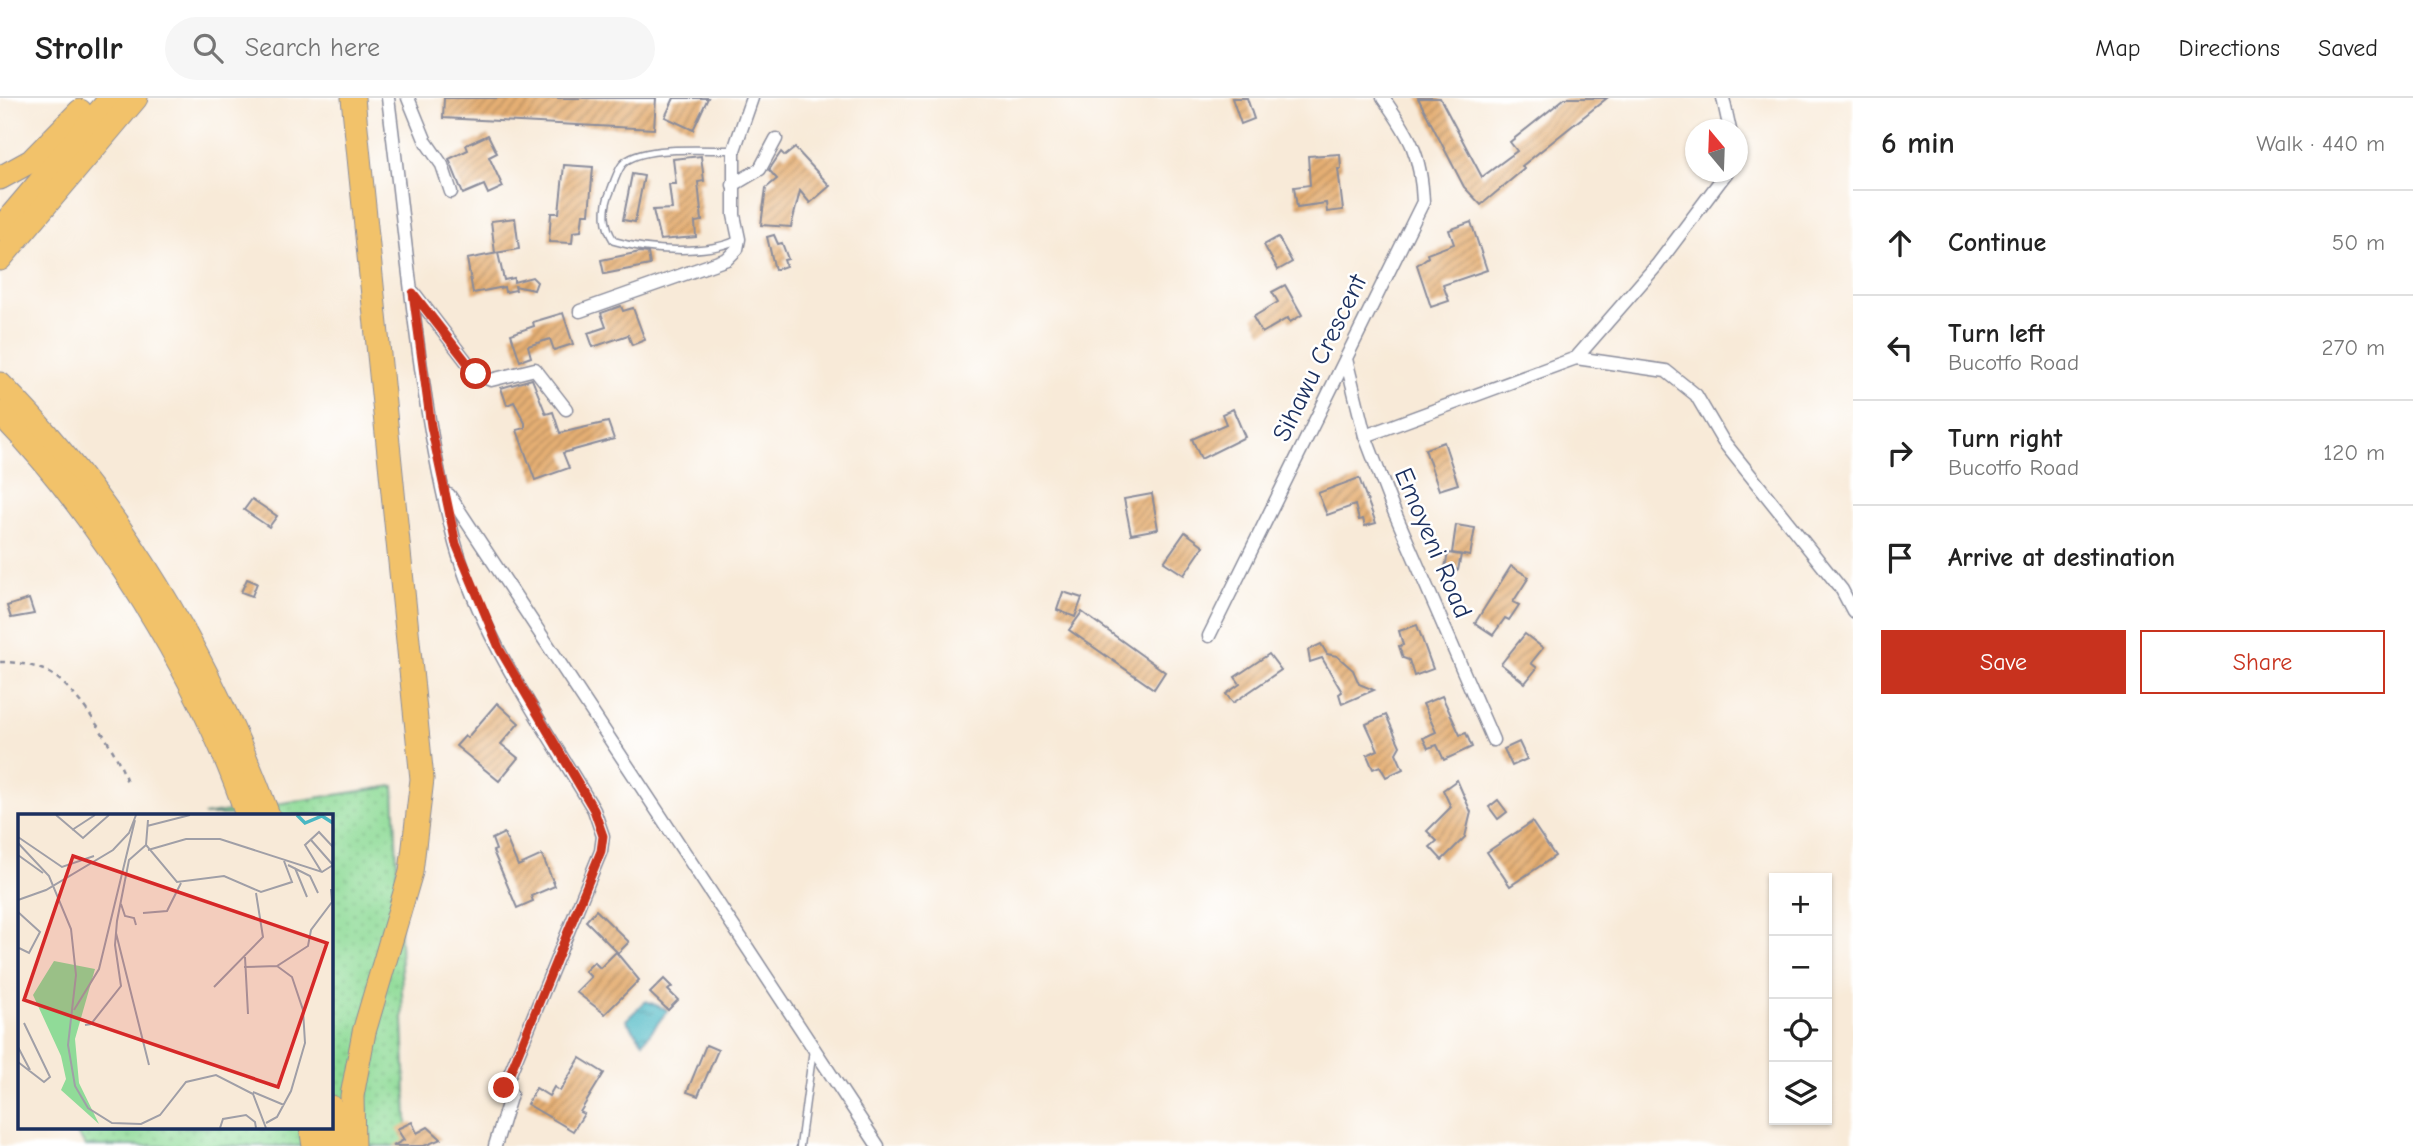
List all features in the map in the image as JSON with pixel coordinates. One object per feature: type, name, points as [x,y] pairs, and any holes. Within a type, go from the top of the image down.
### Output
[{"type":"highway","points":[[0,178],[31,160],[66,128],[91,98]]},
{"type":"highway","points":[[0,229],[111,98]]},
{"type":"highway","points":[[0,260],[136,98]]},
{"type":"highway","points":[[353,98],[422,779],[411,872],[364,1032],[352,1096],[353,1146]]},
{"type":"highway","points":[[0,384],[27,411],[89,487],[151,576],[210,677],[268,814]]},
{"type":"highway","points":[[0,412],[29,442],[89,520],[143,604],[201,704],[247,814]]},
{"type":"highway","points":[[332,1117],[335,1146]]},
{"type":"highway","points":[[311,1128],[314,1146]]},
{"type":"street","points":[[388,98],[431,426],[456,544],[500,650],[594,810],[603,836],[593,873],[504,1088],[511,1094],[495,1146]]},
{"type":"street","points":[[408,98],[426,142],[442,165],[451,192]]},
{"type":"street","points":[[580,311],[727,259],[737,248],[739,239],[733,185],[734,150],[752,98]]},
{"type":"street","name":"Sihawu Crescent","points":[[1209,636],[1423,201],[1422,168],[1404,127],[1383,98]]},
{"type":"street","points":[[1723,98],[1728,119]]},
{"type":"street","points":[[733,185],[760,169],[776,139]]},
{"type":"street","points":[[1576,358],[1657,265],[1719,182]]},
{"type":"street","points":[[413,293],[476,374],[491,380],[535,369],[566,409]]},
{"type":"street","points":[[1365,436],[1576,358],[1666,371],[1696,395],[1723,441],[1842,590],[1853,611]]},
{"type":"street","name":"Emoyeni Road","points":[[1346,359],[1365,436],[1391,504],[1493,740]]},
{"type":"street","points":[[445,489],[813,1043],[878,1146]]},
{"type":"lane","points":[[734,150],[654,152],[623,163],[605,204],[606,227],[614,242],[636,248],[719,249],[739,239]]},
{"type":"lane","points":[[800,1146],[813,1043]]},
{"type":"path","points":[[0,662],[23,664],[55,676],[97,726],[123,766],[127,783]]},
{"type":"green space","points":[[394,786],[408,1146],[86,1146],[73,1128],[332,1128],[332,814],[210,814]]},
{"type":"water","points":[[646,1001],[668,1010],[643,1042],[626,1020]]},
{"type":"building","points":[[444,98],[656,98],[654,129],[443,118]]},
{"type":"building","points":[[674,98],[708,98],[693,130],[665,117]]},
{"type":"building","points":[[1232,98],[1247,98],[1254,119],[1241,124]]},
{"type":"building","points":[[1418,98],[1440,98],[1482,177],[1517,151],[1510,142],[1565,98],[1607,98],[1522,166],[1524,169],[1481,205],[1464,187]]},
{"type":"building","points":[[488,135],[497,153],[489,157],[503,187],[488,194],[484,185],[463,194],[449,159],[468,150],[466,145]]},
{"type":"building","points":[[795,148],[830,186],[810,203],[800,191],[791,227],[761,225],[766,188],[777,179],[769,170],[781,152],[785,156]]},
{"type":"building","points":[[1340,154],[1341,169],[1338,169],[1343,210],[1327,212],[1326,203],[1297,207],[1294,187],[1310,185],[1308,156]]},
{"type":"building","points":[[701,156],[704,181],[698,182],[702,221],[695,222],[696,237],[660,240],[653,210],[672,209],[669,184],[676,184],[673,159]]},
{"type":"building","points":[[564,165],[593,167],[589,214],[583,214],[581,231],[573,232],[572,243],[549,242],[551,213],[559,213]]},
{"type":"building","points":[[632,174],[644,176],[635,222],[623,220]]},
{"type":"building","points":[[515,218],[519,249],[495,253],[491,221]]},
{"type":"building","points":[[1471,222],[1487,270],[1443,285],[1449,301],[1431,307],[1417,265],[1428,257],[1427,254],[1454,244],[1449,230]]},
{"type":"building","points":[[774,235],[778,244],[782,243],[788,259],[784,260],[786,266],[775,270],[767,237]]},
{"type":"building","points":[[1278,237],[1292,262],[1278,270],[1264,245]]},
{"type":"building","points":[[640,252],[648,253],[650,265],[604,274],[601,260]]},
{"type":"building","points":[[498,253],[504,280],[514,278],[514,282],[532,277],[537,282],[534,290],[515,286],[516,290],[505,292],[504,287],[473,293],[467,259]]},
{"type":"building","points":[[1285,285],[1302,315],[1290,322],[1288,318],[1262,333],[1253,317],[1278,302],[1272,292]]},
{"type":"building","points":[[621,306],[623,311],[633,308],[645,340],[632,345],[628,335],[593,347],[588,333],[606,327],[601,313]]},
{"type":"building","points":[[563,313],[573,344],[554,350],[550,339],[528,346],[531,357],[520,361],[511,334],[534,326],[533,322]]},
{"type":"building","points":[[532,379],[546,414],[553,412],[560,433],[608,422],[614,439],[563,453],[569,468],[535,480],[517,430],[525,428],[525,423],[514,402],[507,405],[501,388]]},
{"type":"building","points":[[1233,409],[1245,437],[1201,459],[1192,439],[1226,424],[1222,414]]},
{"type":"building","points":[[1444,442],[1458,484],[1439,490],[1425,449]]},
{"type":"building","points":[[1359,478],[1376,523],[1365,526],[1363,519],[1359,520],[1355,505],[1327,515],[1318,493]]},
{"type":"building","points":[[1152,494],[1158,529],[1131,534],[1124,499]]},
{"type":"building","points":[[252,499],[277,516],[269,527],[244,510]]},
{"type":"building","points":[[1456,525],[1475,528],[1470,556],[1452,553]]},
{"type":"building","points":[[1185,532],[1204,546],[1184,575],[1164,562]]},
{"type":"building","points":[[1448,553],[1461,555],[1458,570],[1445,568]]},
{"type":"building","points":[[1511,566],[1529,577],[1513,602],[1519,605],[1509,620],[1505,618],[1493,635],[1475,623]]},
{"type":"building","points":[[247,579],[257,583],[252,596],[241,592]]},
{"type":"building","points":[[1063,592],[1082,598],[1075,617],[1057,610]]},
{"type":"building","points":[[29,599],[34,614],[11,618],[7,606]]},
{"type":"building","points":[[1082,612],[1165,672],[1154,689],[1069,630]]},
{"type":"building","points":[[1417,625],[1433,669],[1414,676],[1409,660],[1403,658],[1399,646],[1403,645],[1399,631]]},
{"type":"building","points":[[1525,634],[1543,648],[1531,663],[1537,668],[1525,683],[1501,664]]},
{"type":"building","points":[[1321,644],[1327,654],[1337,656],[1353,670],[1359,684],[1374,690],[1342,704],[1339,694],[1342,692],[1322,658],[1310,662],[1308,650]]},
{"type":"building","points":[[1269,654],[1281,670],[1233,703],[1226,694],[1240,684],[1235,677]]},
{"type":"building","points":[[1442,696],[1460,735],[1466,733],[1472,747],[1444,760],[1437,745],[1428,748],[1423,738],[1436,732],[1423,704]]},
{"type":"building","points":[[497,703],[519,723],[501,744],[518,758],[499,781],[456,746],[465,736],[467,738]]},
{"type":"building","points":[[1386,715],[1400,746],[1396,753],[1403,769],[1386,777],[1380,766],[1373,769],[1367,755],[1378,750],[1366,724]]},
{"type":"building","points":[[1519,742],[1527,759],[1512,766],[1504,749]]},
{"type":"building","points":[[1457,780],[1471,812],[1465,837],[1442,860],[1430,847],[1437,841],[1427,831],[1451,807],[1443,790]]},
{"type":"building","points":[[1498,800],[1507,812],[1498,819],[1489,807]]},
{"type":"building","points":[[1532,822],[1555,856],[1510,886],[1487,852]]},
{"type":"building","points":[[504,833],[518,866],[542,855],[555,886],[531,896],[533,901],[517,908],[493,851],[496,850],[492,839]]},
{"type":"building","points":[[596,910],[629,942],[618,953],[586,921]]},
{"type":"building","points":[[616,952],[639,980],[605,1014],[576,992],[591,977],[585,971],[594,962],[600,968]]},
{"type":"building","points":[[664,979],[672,987],[668,990],[678,1000],[668,1010],[650,993]]},
{"type":"building","points":[[706,1045],[718,1050],[698,1096],[687,1092]]},
{"type":"building","points":[[580,1058],[604,1073],[580,1112],[584,1114],[573,1131],[527,1104],[536,1088],[549,1096],[554,1087],[560,1091]]},
{"type":"building","points":[[412,1122],[417,1133],[428,1127],[441,1139],[424,1146],[393,1146],[404,1140],[397,1129]]},
{"type":"route","points":[[476,374],[413,293],[431,426],[456,544],[500,650],[594,810],[603,836],[593,873],[504,1088]]}]
